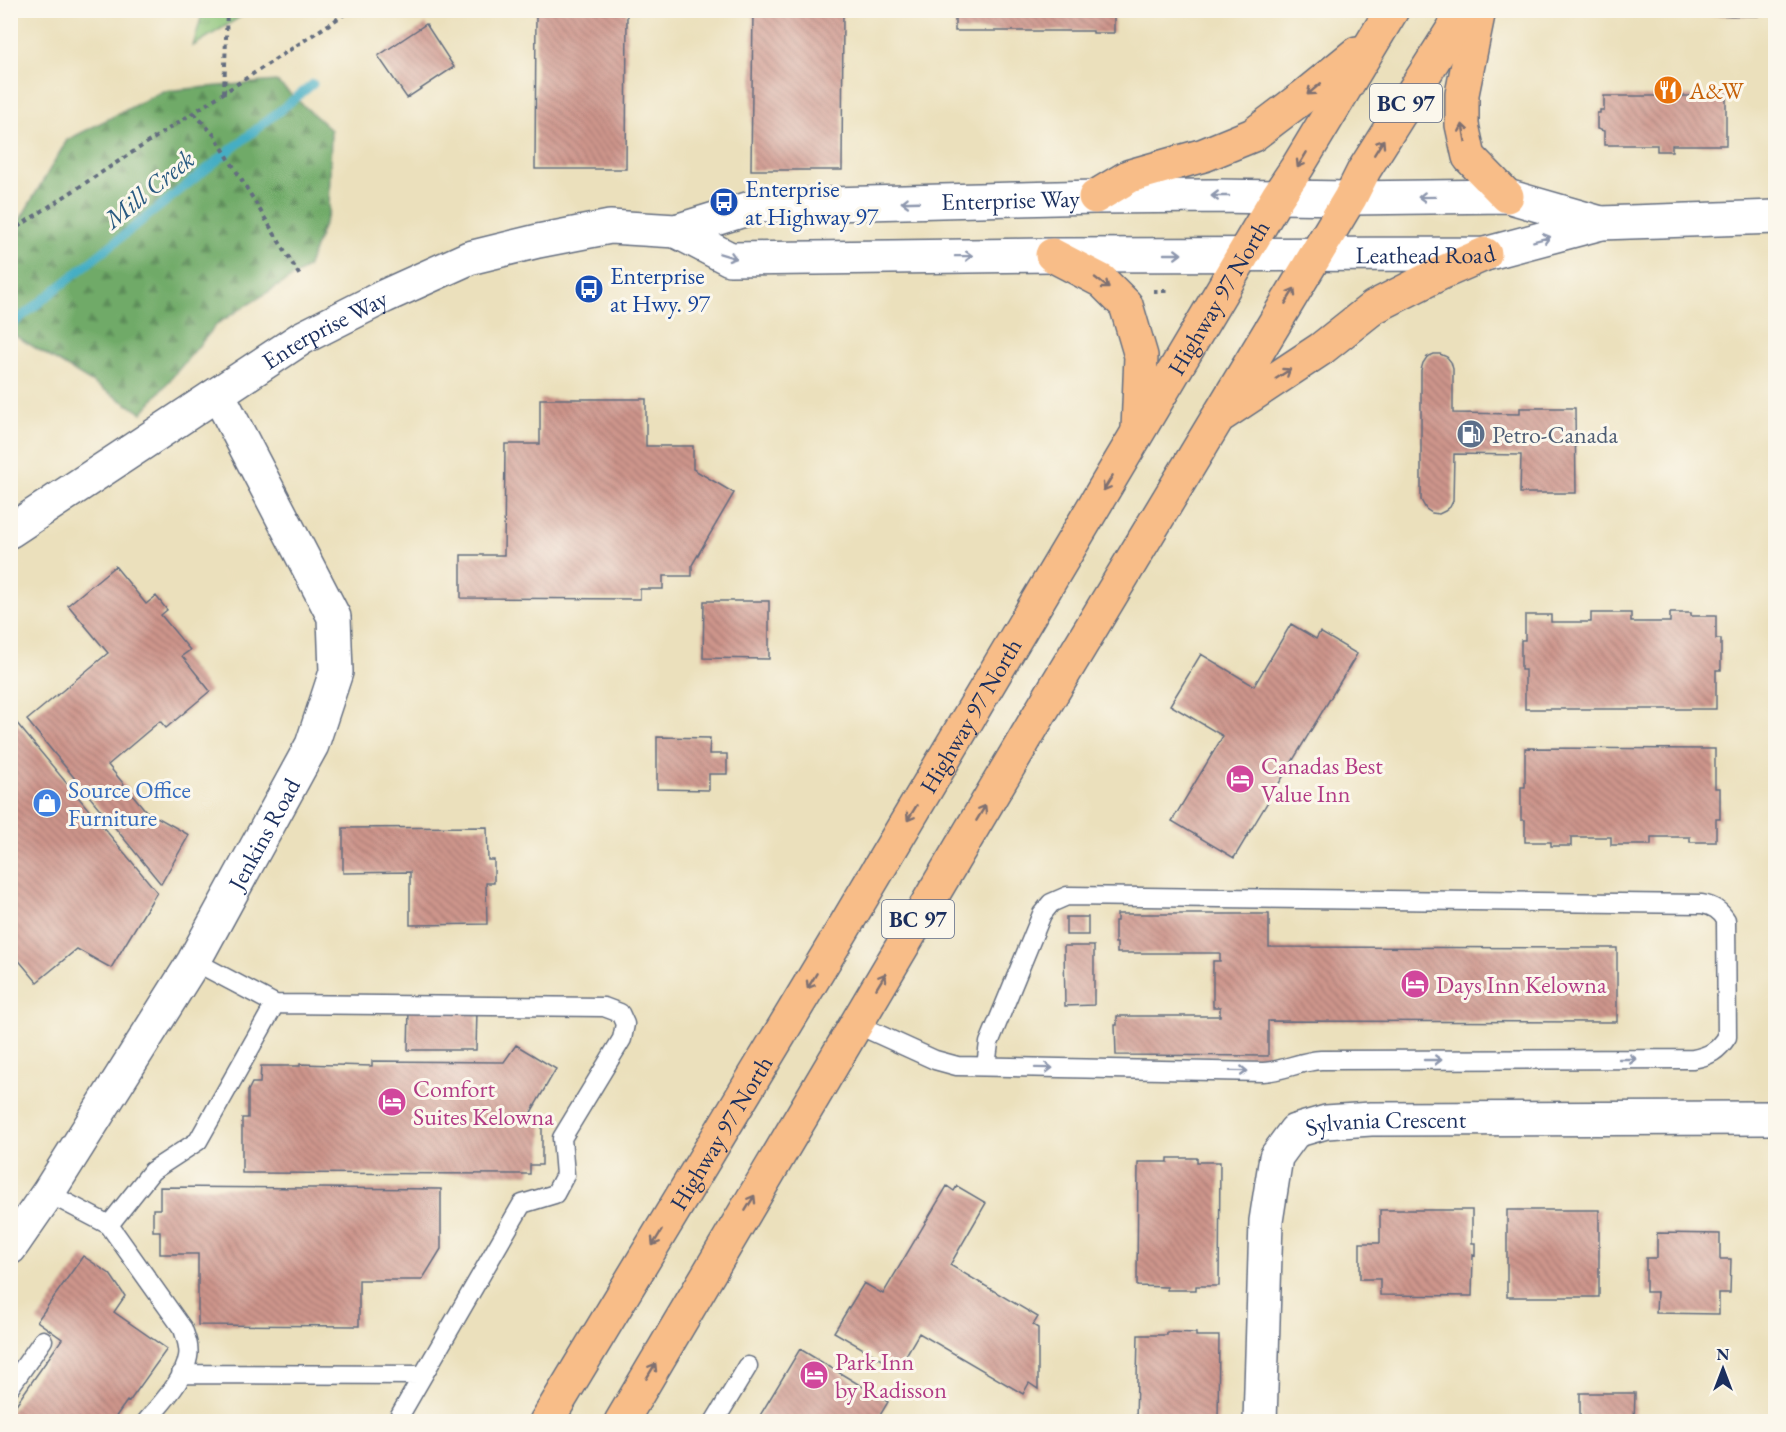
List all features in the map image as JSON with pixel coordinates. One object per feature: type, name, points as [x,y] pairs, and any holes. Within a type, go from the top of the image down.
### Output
[{"type":"highway","name":"Highway 97 North","points":[[546,1422],[827,957],[1278,196],[1392,10]]},
{"type":"highway","name":"BC 97","points":[[621,1422],[1058,683],[1350,198],[1364,170],[1465,10]]},
{"type":"highway","points":[[1479,10],[1462,94],[1462,125],[1468,157],[1507,196]]},
{"type":"highway","points":[[1095,197],[1130,176],[1204,155],[1253,135],[1375,38]]},
{"type":"highway","points":[[1217,418],[1321,349],[1374,307],[1441,273],[1485,254]]},
{"type":"highway","points":[[1052,255],[1102,281],[1126,305],[1141,356],[1138,433]]},
{"type":"street","name":"Leathead Road","points":[[1350,198],[1507,196],[1601,223]]},
{"type":"street","name":"Enterprise Way","points":[[10,531],[302,338],[385,296],[468,258],[610,227],[676,231],[757,206],[1095,197],[1350,198]]},
{"type":"street","name":"Leathead Road","points":[[1244,254],[1485,254],[1601,223],[1776,217]]},
{"type":"street","name":"Enterprise Way","points":[[676,231],[730,260],[1244,254]]},
{"type":"street","name":"Jenkins Road","points":[[10,1248],[48,1193],[194,962],[312,745],[336,672],[334,617],[218,394]]},
{"type":"street","name":"Sylvania Crescent","points":[[1260,1422],[1266,1221],[1276,1157],[1295,1131],[1326,1122],[1371,1119],[1776,1118]]},
{"type":"lane","points":[[856,1024],[946,1064],[986,1066],[1263,1072],[1321,1060],[1693,1059],[1707,1056],[1721,1048],[1727,1037],[1726,920],[1721,912],[1712,906],[1702,904],[1067,896],[1051,903],[1042,914],[989,1042],[986,1066]]},
{"type":"lane","points":[[194,962],[276,1004],[604,1007],[620,1013],[625,1024],[622,1039],[562,1138],[565,1175],[555,1194],[522,1204],[396,1422]]},
{"type":"lane","points":[[109,1225],[152,1172],[198,1141],[276,1004]]},
{"type":"lane","points":[[48,1193],[109,1225],[183,1329],[188,1343],[188,1357],[182,1374],[146,1422]]},
{"type":"lane","points":[[10,1387],[43,1340]]},
{"type":"lane","points":[[714,1422],[748,1366]]},
{"type":"lane","points":[[182,1374],[423,1375]]},
{"type":"path","points":[[224,93],[227,10]]},
{"type":"path","points":[[10,232],[351,10]]},
{"type":"path","points":[[194,113],[215,136],[300,276]]},
{"type":"green space","points":[[203,10],[250,11],[193,46]]},
{"type":"green space","points":[[276,81],[331,130],[329,212],[307,268],[218,323],[142,413],[11,333],[11,235],[67,140],[163,91]]},
{"type":"building","points":[[536,10],[627,10],[626,169],[535,169]]},
{"type":"building","points":[[753,10],[843,10],[842,170],[751,170]]},
{"type":"building","points":[[955,10],[1114,10],[1114,33],[955,31]]},
{"type":"building","points":[[1684,10],[1758,10],[1758,16],[1684,15]]},
{"type":"building","points":[[426,24],[454,67],[407,98],[378,56]]},
{"type":"building","points":[[1669,91],[1679,91],[1680,96],[1726,96],[1726,145],[1672,145],[1672,151],[1657,151],[1657,145],[1604,145],[1604,131],[1597,129],[1597,113],[1604,110],[1604,96],[1666,96]]},
{"type":"building","name":"Petro-Canada","points":[[1434,354],[1447,357],[1451,362],[1453,413],[1520,414],[1520,408],[1575,408],[1576,493],[1520,493],[1521,455],[1454,454],[1453,501],[1450,507],[1439,514],[1426,509],[1421,500],[1421,370],[1427,357]]},
{"type":"building","points":[[540,399],[646,399],[646,446],[693,446],[693,469],[734,493],[692,565],[692,576],[663,576],[663,589],[640,589],[640,599],[461,598],[461,555],[504,555],[505,444],[540,444]]},
{"type":"building","points":[[115,566],[146,604],[156,596],[167,610],[161,615],[190,650],[182,656],[210,691],[166,728],[160,721],[108,765],[146,811],[189,835],[161,884],[27,720],[108,653],[68,605]]},
{"type":"building","points":[[704,601],[769,601],[769,659],[703,658]]},
{"type":"building","points":[[1591,613],[1631,613],[1631,622],[1670,622],[1670,613],[1716,616],[1716,639],[1721,639],[1721,670],[1716,670],[1716,709],[1525,709],[1525,670],[1521,670],[1521,640],[1525,640],[1525,615],[1551,615],[1551,622],[1591,622]]},
{"type":"building","name":"Canadas Best Value Inn","points":[[1291,624],[1316,639],[1320,632],[1357,654],[1234,858],[1172,821],[1223,736],[1170,705],[1201,654],[1254,686]]},
{"type":"building","name":"Source Office Furniture","points":[[10,715],[157,892],[111,968],[77,949],[37,982],[10,950]]},
{"type":"building","points":[[657,737],[710,738],[709,754],[727,754],[727,774],[709,774],[709,790],[657,789]]},
{"type":"building","points":[[1525,748],[1715,749],[1715,788],[1720,788],[1720,819],[1716,819],[1716,842],[1690,842],[1690,837],[1651,837],[1651,845],[1611,845],[1611,837],[1571,837],[1571,846],[1551,846],[1551,842],[1525,842],[1525,820],[1521,820],[1521,787],[1525,787]]},
{"type":"building","points":[[487,827],[488,860],[494,860],[494,883],[486,883],[487,924],[410,925],[410,872],[343,873],[343,828]]},
{"type":"building","name":"Days Inn Kelowna","points":[[1117,914],[1269,914],[1269,947],[1617,948],[1617,1022],[1268,1021],[1268,1056],[1116,1055],[1117,1016],[1220,1016],[1220,1007],[1213,1007],[1213,961],[1220,961],[1220,953],[1117,953],[1115,921],[1117,921]]},
{"type":"building","points":[[1066,917],[1088,917],[1088,935],[1066,935]]},
{"type":"building","points":[[1064,946],[1094,946],[1094,1005],[1065,1006]]},
{"type":"building","points":[[409,1009],[477,1010],[476,1050],[408,1050]]},
{"type":"building","name":"Comfort Suites Kelowna","points":[[516,1045],[556,1069],[530,1114],[530,1121],[542,1121],[542,1165],[530,1165],[530,1174],[242,1173],[242,1118],[248,1118],[248,1091],[252,1083],[260,1083],[261,1066],[300,1066],[300,1064],[372,1066],[372,1061],[504,1062]]},
{"type":"building","points":[[1168,1158],[1197,1158],[1197,1162],[1220,1162],[1219,1286],[1196,1286],[1196,1290],[1167,1290],[1167,1287],[1137,1286],[1138,1162],[1168,1162]]},
{"type":"building","points":[[947,1186],[954,1191],[957,1186],[986,1203],[950,1265],[1038,1317],[1033,1325],[1038,1328],[1038,1389],[1029,1383],[1023,1394],[919,1333],[898,1369],[834,1332],[864,1283],[883,1294]]},
{"type":"building","name":"Comfort Suites Kelowna","points":[[160,1187],[441,1189],[441,1249],[422,1280],[359,1280],[359,1326],[198,1325],[198,1254],[160,1254],[160,1231],[153,1231],[153,1209],[160,1209]]},
{"type":"building","points":[[1380,1210],[1472,1210],[1472,1243],[1475,1243],[1475,1256],[1473,1255],[1472,1296],[1380,1295],[1380,1279],[1360,1279],[1360,1243],[1380,1243]]},
{"type":"building","points":[[1507,1210],[1599,1210],[1599,1297],[1507,1297]]},
{"type":"building","points":[[1657,1233],[1720,1234],[1720,1259],[1731,1259],[1730,1293],[1719,1293],[1719,1314],[1656,1313],[1657,1292],[1646,1292],[1646,1258],[1657,1258]]},
{"type":"building","points":[[83,1256],[110,1274],[125,1296],[114,1312],[167,1349],[112,1422],[10,1422],[10,1413],[62,1339],[37,1321]]},
{"type":"building","points":[[1167,1332],[1219,1336],[1218,1422],[1136,1422],[1138,1335],[1167,1335]]},
{"type":"building","name":"Park Inn by Radisson","points":[[800,1349],[888,1402],[876,1422],[756,1422]]},
{"type":"building","points":[[1580,1393],[1635,1393],[1634,1422],[1580,1422]]},
{"type":"waterway","name":"Mill Creek","points":[[10,326],[313,84]]},
{"type":"place","name":"A&W","points":[[1668,90]]},
{"type":"place","name":"Enterprise at Highway 97","points":[[724,202]]},
{"type":"place","name":"Enterprise at Hwy. 97","points":[[589,289]]},
{"type":"place","name":"Petro-Canada","points":[[1471,434]]},
{"type":"place","name":"Canadas Best Value Inn","points":[[1240,779]]},
{"type":"place","name":"Source Office Furniture","points":[[47,803]]},
{"type":"place","name":"Days Inn Kelowna","points":[[1415,984]]},
{"type":"place","name":"Comfort Suites Kelowna","points":[[392,1102]]},
{"type":"place","name":"Park Inn by Radisson","points":[[814,1375]]}]
